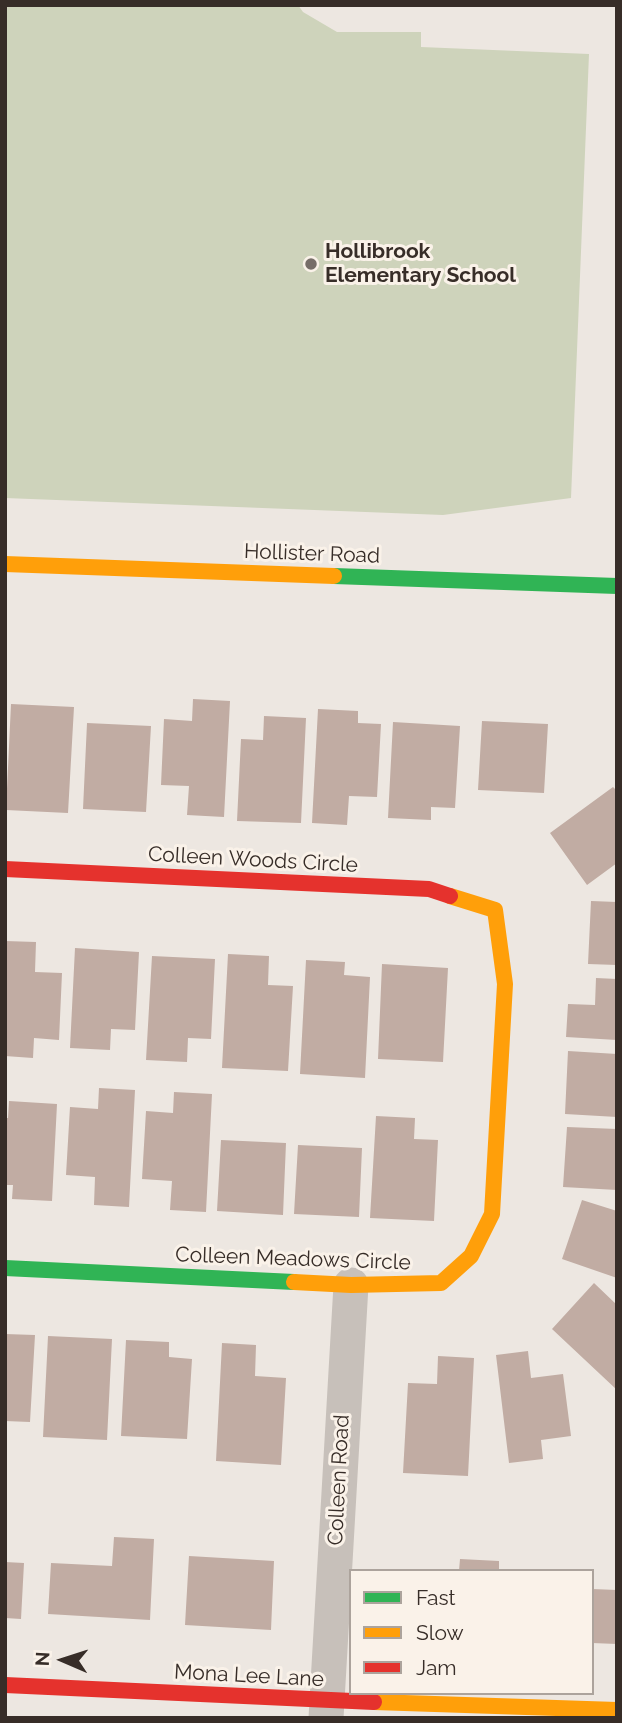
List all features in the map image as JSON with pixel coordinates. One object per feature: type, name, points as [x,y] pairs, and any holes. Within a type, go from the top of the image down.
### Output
[{"type":"street","name":"Hollister Road","points":[[5,564],[617,586]]},
{"type":"street","name":"Colleen Woods Circle","points":[[5,869],[429,889],[495,910]]},
{"type":"street","name":"Colleen Meadows Circle","points":[[5,1268],[351,1285],[441,1283],[471,1256],[492,1214],[505,984],[495,910]]},
{"type":"street","name":"Colleen Road","points":[[326,1709],[351,1285]]},
{"type":"street","name":"Mona Lee Lane","points":[[5,1685],[326,1709],[617,1710]]},
{"type":"green space","name":"Hollibrook Elementary School","points":[[5,5],[298,5],[303,12],[337,32],[421,32],[421,47],[589,54],[571,498],[443,515],[5,498]]},
{"type":"building","points":[[193,699],[230,701],[224,817],[187,815],[189,786],[161,785],[164,719],[192,721]]},
{"type":"building","points":[[11,704],[74,707],[68,813],[6,810]]},
{"type":"building","points":[[318,709],[358,711],[358,723],[381,724],[377,797],[349,796],[347,825],[312,823]]},
{"type":"building","points":[[264,716],[306,718],[301,823],[237,821],[241,739],[263,740]]},
{"type":"building","points":[[482,721],[548,724],[544,793],[478,790]]},
{"type":"building","points":[[393,722],[460,726],[455,808],[431,807],[431,820],[388,818]]},
{"type":"building","points":[[87,723],[151,726],[146,812],[83,809]]},
{"type":"building","points":[[613,787],[617,791],[617,863],[587,885],[550,833]]},
{"type":"building","points":[[591,901],[617,902],[617,965],[588,964]]},
{"type":"building","points":[[5,941],[36,942],[35,972],[62,973],[59,1040],[34,1038],[33,1058],[5,1056]]},
{"type":"building","points":[[75,948],[139,952],[135,1030],[111,1029],[110,1050],[70,1048]]},
{"type":"building","points":[[228,954],[269,956],[268,985],[293,986],[288,1071],[222,1068]]},
{"type":"building","points":[[152,956],[215,959],[211,1039],[188,1038],[187,1062],[146,1060]]},
{"type":"building","points":[[306,960],[345,962],[344,975],[370,977],[365,1078],[300,1074]]},
{"type":"building","points":[[382,964],[448,968],[443,1062],[378,1059]]},
{"type":"building","points":[[596,978],[617,979],[617,1040],[566,1037],[568,1004],[595,1005]]},
{"type":"building","points":[[568,1051],[617,1054],[617,1117],[565,1114]]},
{"type":"building","points":[[99,1088],[135,1090],[129,1207],[94,1205],[95,1177],[66,1175],[70,1107],[98,1109]]},
{"type":"building","points":[[174,1092],[212,1094],[206,1212],[170,1210],[172,1181],[142,1179],[146,1111],[173,1113]]},
{"type":"building","points":[[9,1101],[57,1104],[52,1201],[12,1199],[13,1185],[5,1185],[5,1118],[8,1118]]},
{"type":"building","points":[[376,1116],[415,1118],[414,1139],[438,1140],[434,1221],[370,1218]]},
{"type":"building","points":[[567,1127],[617,1129],[617,1190],[563,1187]]},
{"type":"building","points":[[221,1140],[286,1143],[283,1215],[217,1211]]},
{"type":"building","points":[[298,1145],[362,1148],[359,1217],[294,1214]]},
{"type":"building","points":[[582,1200],[617,1211],[617,1278],[562,1259]]},
{"type":"building","points":[[594,1283],[617,1305],[617,1390],[552,1329]]},
{"type":"building","points":[[5,1334],[35,1335],[30,1422],[5,1421]]},
{"type":"building","points":[[48,1336],[112,1339],[107,1440],[43,1437]]},
{"type":"building","points":[[126,1340],[169,1342],[169,1357],[192,1359],[187,1439],[121,1436]]},
{"type":"building","points":[[222,1343],[256,1345],[255,1376],[286,1378],[281,1465],[216,1461]]},
{"type":"building","points":[[528,1351],[531,1378],[563,1374],[571,1436],[541,1440],[543,1459],[509,1463],[496,1355]]},
{"type":"building","points":[[438,1356],[474,1358],[468,1476],[403,1473],[408,1383],[437,1384]]},
{"type":"building","points":[[114,1537],[154,1539],[150,1620],[48,1614],[51,1563],[112,1566]]},
{"type":"building","points":[[189,1556],[274,1561],[271,1630],[185,1625]]},
{"type":"building","points":[[460,1559],[499,1561],[499,1569],[459,1569]]},
{"type":"building","points":[[5,1562],[24,1563],[21,1619],[5,1618]]},
{"type":"building","points":[[594,1589],[617,1590],[617,1644],[594,1643]]},
{"type":"traffic: fast","points":[[334,576],[617,586]]},
{"type":"traffic: fast","points":[[5,1268],[294,1282]]},
{"type":"traffic: slow","points":[[5,564],[334,576]]},
{"type":"traffic: slow","points":[[294,1282],[351,1285],[441,1283],[471,1256],[492,1214],[505,984],[495,910],[450,896]]},
{"type":"traffic: slow","points":[[374,1702],[617,1710]]},
{"type":"traffic: jam","points":[[5,869],[429,889],[450,896]]},
{"type":"traffic: jam","points":[[5,1685],[374,1702]]},
{"type":"place","name":"Hollibrook Elementary School","points":[[311,264]]}]
